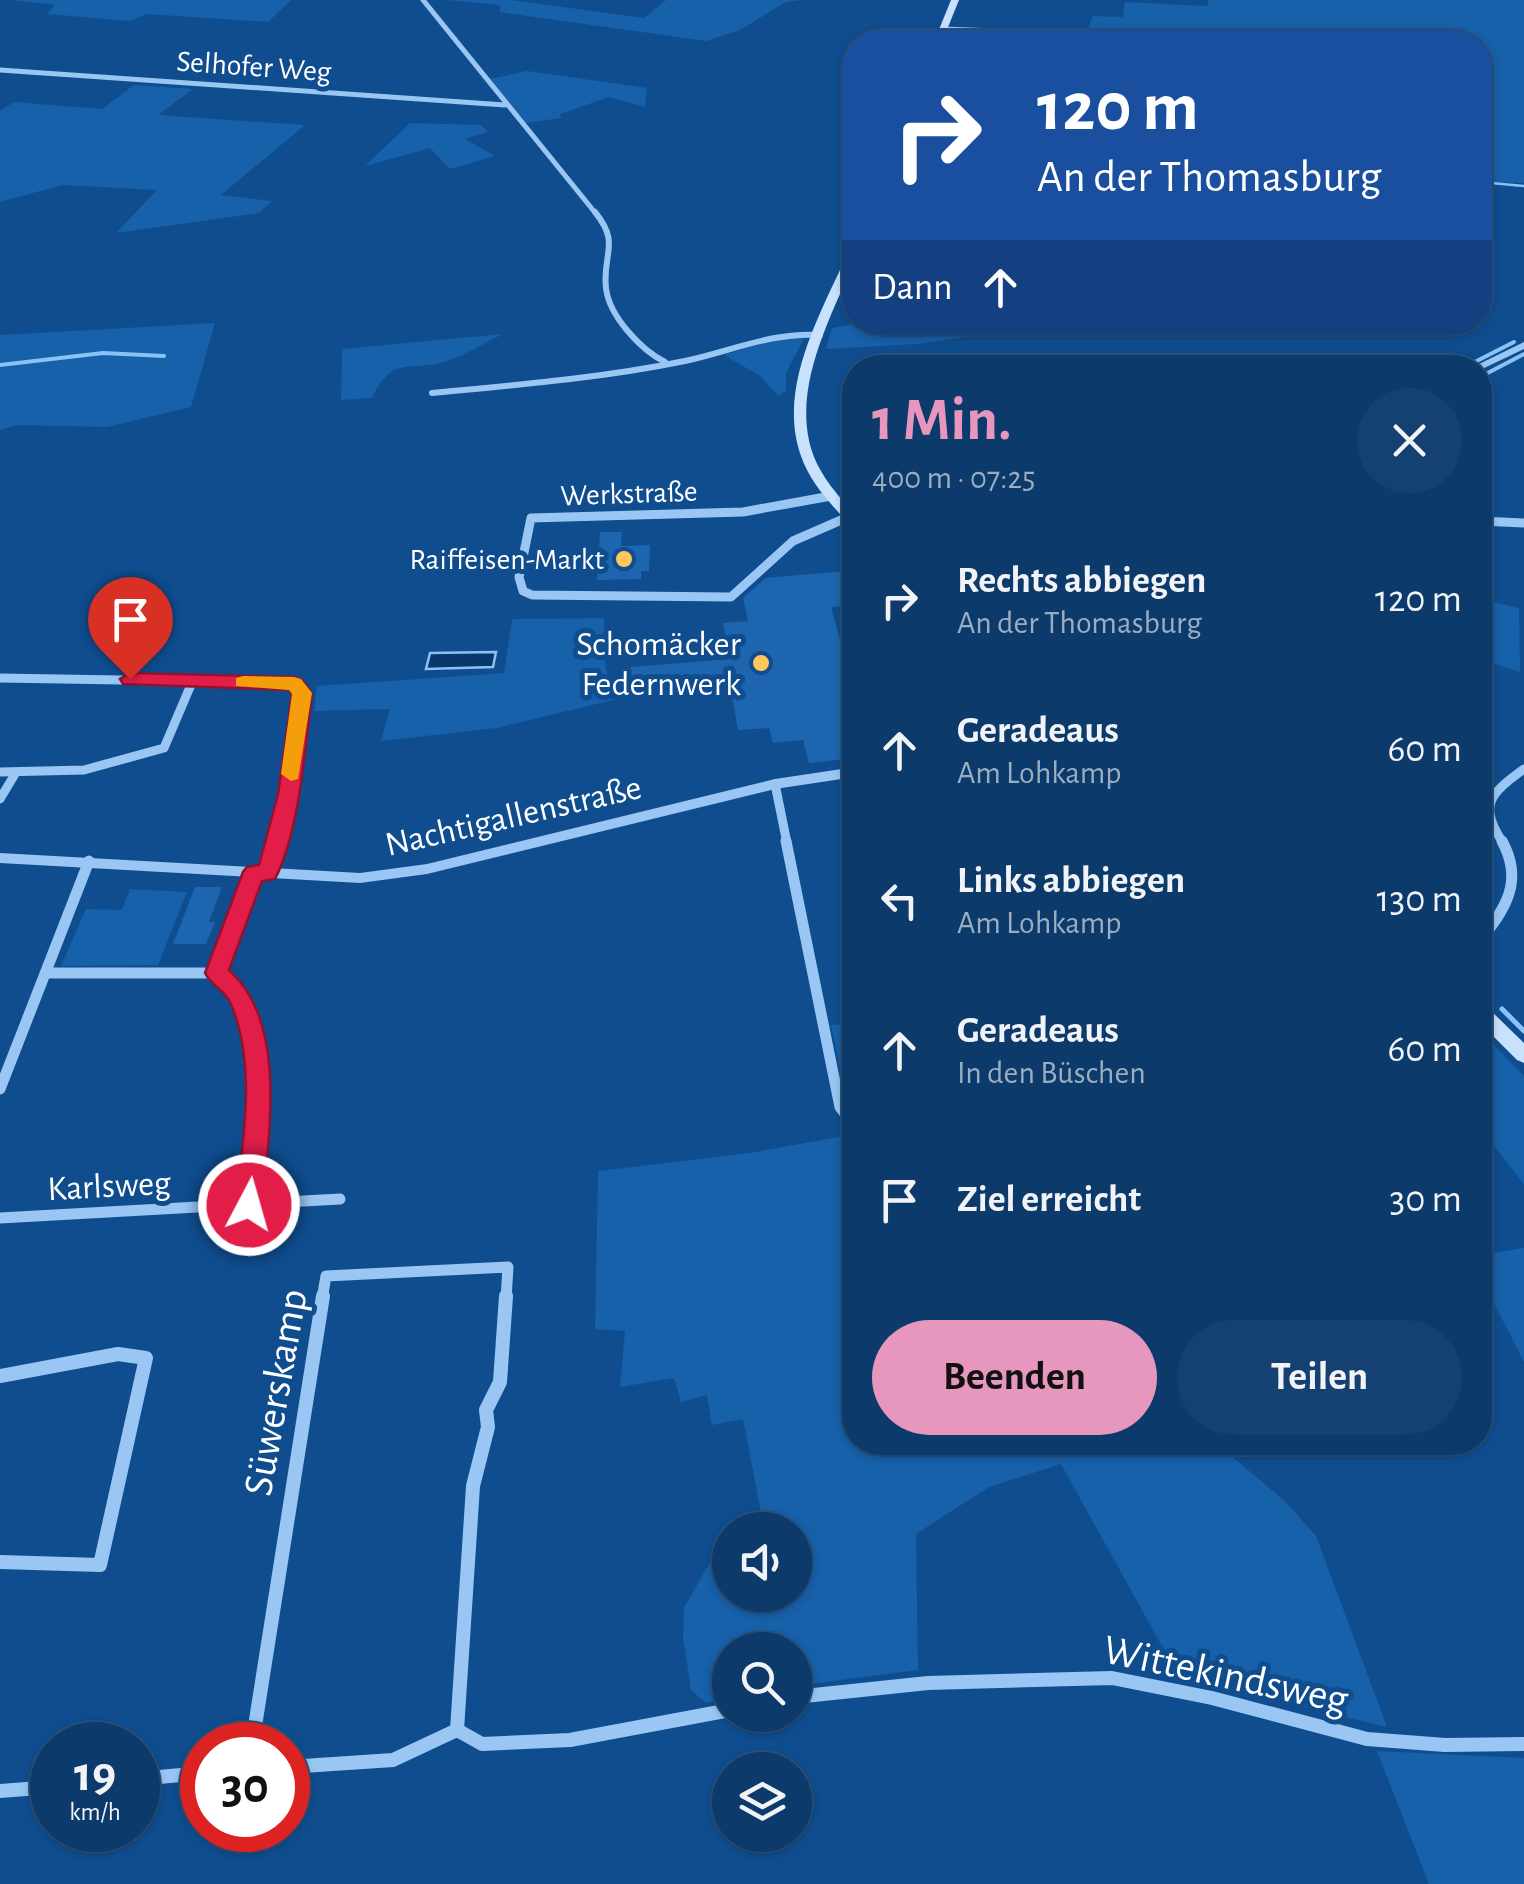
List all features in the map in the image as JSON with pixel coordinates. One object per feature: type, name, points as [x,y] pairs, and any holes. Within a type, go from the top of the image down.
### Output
[{"type":"main road","points":[[943,29],[955,0]]},
{"type":"main road","points":[[842,280],[802,380],[798,414],[803,444],[831,496],[842,507]]},
{"type":"main road","points":[[1492,1023],[1524,1055]]},
{"type":"street","points":[[422,0],[607,227],[611,239],[606,292],[646,352],[665,362]]},
{"type":"street","points":[[943,29],[971,30]]},
{"type":"street","name":"Selhofer Weg","points":[[0,70],[505,105]]},
{"type":"street","points":[[432,393],[576,380],[689,360],[785,333],[820,335]]},
{"type":"street","points":[[1492,360],[1524,345]]},
{"type":"street","name":"Werkstraße","points":[[831,496],[742,512],[531,518],[520,577],[522,591],[532,595],[731,598],[792,541],[842,522]]},
{"type":"street","points":[[1492,521],[1524,523]]},
{"type":"street","points":[[0,678],[294,684],[302,693],[288,794],[261,873],[216,973]]},
{"type":"street","points":[[0,772],[96,767],[164,748],[192,680]]},
{"type":"street","points":[[1492,799],[1498,789],[1524,769]]},
{"type":"street","points":[[0,799],[14,774]]},
{"type":"street","name":"Nachtigallenstraße","points":[[0,858],[360,878],[427,870],[775,784],[842,774]]},
{"type":"street","points":[[775,784],[842,1110]]},
{"type":"street","points":[[1492,827],[1508,857],[1515,886],[1492,925]]},
{"type":"street","points":[[0,1089],[89,861]]},
{"type":"street","points":[[46,974],[216,973],[237,992],[253,1031],[258,1115],[249,1205]]},
{"type":"street","name":"Karlsweg","points":[[0,1218],[340,1200]]},
{"type":"street","name":"Süwerskamp","points":[[256,1722],[326,1276],[508,1267],[500,1382],[486,1410],[488,1427],[473,1486],[457,1730]]},
{"type":"street","points":[[0,1376],[118,1354],[146,1358],[100,1565],[0,1562]]},
{"type":"street","name":"Wittekindsweg","points":[[812,1696],[928,1683],[1112,1678],[1212,1698],[1367,1738],[1444,1745],[1524,1744]]},
{"type":"street","points":[[310,1766],[393,1760],[457,1730],[482,1744],[570,1740],[654,1728],[712,1714]]},
{"type":"street","points":[[0,1792],[30,1789]]},
{"type":"shaded area","points":[[12,0],[291,0],[268,22],[146,14],[130,21],[47,14],[55,5]]},
{"type":"shaded area","points":[[447,0],[511,0],[644,18],[666,0],[801,0],[786,2],[740,30],[706,41],[500,12],[500,5]]},
{"type":"shaded area","points":[[1209,0],[1524,0],[1524,183],[1492,182],[1492,30],[1087,30],[1093,16],[1123,17],[1125,2],[1207,6]]},
{"type":"shaded area","points":[[527,71],[647,88],[645,107],[609,97],[560,114],[561,118],[525,123],[490,79]]},
{"type":"shaded area","points":[[134,85],[193,89],[158,115],[305,125],[221,195],[272,201],[259,213],[116,233],[157,190],[62,185],[0,202],[0,111],[14,102],[102,109]]},
{"type":"shaded area","points":[[410,123],[481,125],[488,132],[465,139],[495,156],[450,169],[430,148],[365,166]]},
{"type":"shaded area","points":[[215,323],[191,407],[107,427],[17,425],[0,430],[0,335]]},
{"type":"shaded area","points":[[842,326],[842,335],[979,335],[917,344],[826,349],[832,328]]},
{"type":"shaded area","points":[[503,334],[444,362],[394,370],[372,398],[341,400],[342,349]]},
{"type":"shaded area","points":[[787,336],[804,338],[786,373],[786,391],[778,396],[760,376],[724,355]]},
{"type":"shaded area","points":[[1492,602],[1519,608],[1520,672],[1492,663]]},
{"type":"shaded area","points":[[604,618],[604,658],[613,700],[497,728],[381,741],[390,709],[314,711],[317,686],[504,673],[512,619]]},
{"type":"shaded area","points":[[496,652],[493,667],[426,669],[430,653]]},
{"type":"shaded area","points":[[130,889],[187,892],[158,965],[61,966],[86,909],[122,910]]},
{"type":"shaded area","points":[[842,1024],[842,1078],[831,1025]]},
{"type":"shaded area","points":[[1492,1043],[1524,1076],[1524,1184],[1492,1143]]},
{"type":"shaded area","points":[[842,1136],[842,1455],[1230,1455],[1286,1502],[1316,1536],[1387,1727],[1179,1677],[1061,1464],[989,1487],[916,1534],[918,1670],[812,1684],[812,1632],[712,1632],[712,1701],[706,1703],[691,1690],[683,1636],[684,1608],[712,1562],[712,1612],[812,1612],[812,1512],[761,1512],[743,1419],[712,1425],[707,1395],[681,1402],[674,1378],[620,1387],[625,1331],[595,1329],[598,1171],[750,1153]]},
{"type":"shaded area","points":[[1524,1248],[1524,1362],[1492,1299],[1492,1253]]},
{"type":"shaded area","points":[[1377,1751],[1524,1758],[1524,1884],[1429,1884]]},
{"type":"building","name":"Raiffeisen-Markt","points":[[600,532],[622,532],[621,546],[650,545],[649,571],[641,571],[641,579],[597,580]]},
{"type":"building","name":"Schomäcker Federnwerk","points":[[842,571],[842,606],[831,607],[842,646],[842,759],[809,763],[803,740],[773,743],[769,728],[738,730],[729,680],[622,689],[620,668],[729,659],[723,623],[748,621],[743,598],[766,578]]},
{"type":"building","points":[[195,887],[222,887],[209,922],[215,922],[206,944],[173,944]]},
{"type":"waterway","points":[[1492,183],[1524,186]]},
{"type":"waterway","points":[[1488,355],[1514,342]]},
{"type":"waterway","points":[[0,365],[103,353],[164,356]]},
{"type":"waterway","points":[[1492,371],[1524,354]]},
{"type":"waterway","points":[[1502,1009],[1524,1031]]},
{"type":"slow traffic","points":[[243,682],[294,684],[302,693],[291,774]]},
{"type":"place","name":"Raiffeisen-Markt","points":[[624,559]]},
{"type":"place","name":"Schomäcker Federnwerk","points":[[761,663]]},
{"type":"route","points":[[130,679],[294,684],[302,693],[288,794],[270,866],[267,874],[254,872],[216,973],[237,992],[253,1031],[258,1115],[249,1205]]}]
